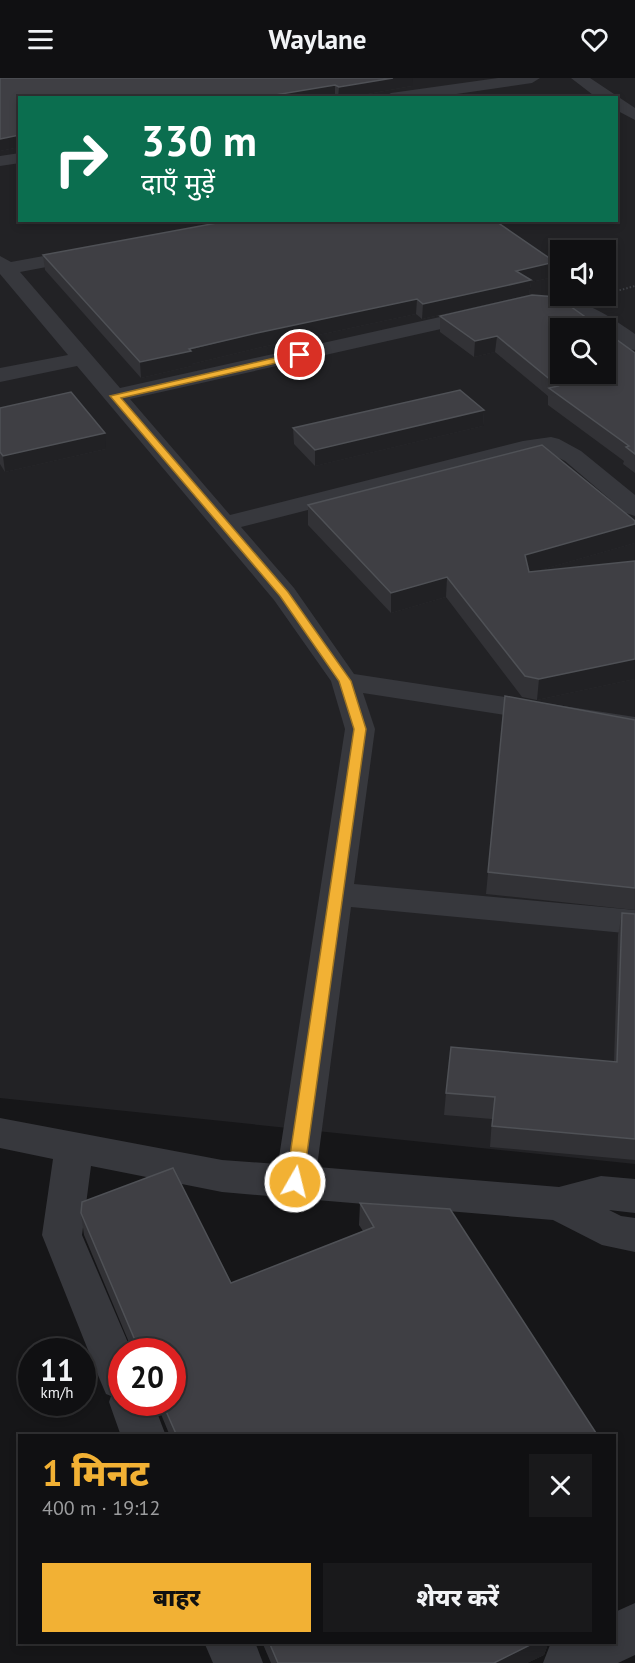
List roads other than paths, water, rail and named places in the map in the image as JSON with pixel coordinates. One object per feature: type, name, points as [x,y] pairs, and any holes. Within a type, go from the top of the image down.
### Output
[{"type":"street","points":[[431,78],[447,88]]},
{"type":"street","points":[[402,96],[532,78]]},
{"type":"street","points":[[579,78],[606,96]]},
{"type":"street","points":[[618,103],[635,115]]},
{"type":"street","points":[[0,161],[18,158]]},
{"type":"street","points":[[111,249],[6,276],[82,358],[284,594],[345,681],[360,729],[295,1182]]},
{"type":"street","points":[[115,396],[548,301],[583,307],[635,344]]},
{"type":"street","points":[[0,375],[82,358]]},
{"type":"street","points":[[224,524],[523,448],[551,444],[573,456],[635,508]]},
{"type":"street","points":[[345,681],[635,726]]},
{"type":"street","points":[[335,894],[635,922]]},
{"type":"street","points":[[0,1133],[222,1176],[559,1204],[601,1193],[635,1197]]},
{"type":"street","points":[[74,1148],[62,1235],[108,1346]]},
{"type":"street","points":[[559,1204],[616,1233],[635,1235]]},
{"type":"street","points":[[136,1416],[143,1434]]},
{"type":"street","points":[[616,1638],[635,1628]]},
{"type":"street","points":[[231,1644],[238,1663]]},
{"type":"street","points":[[568,1663],[604,1644]]}]
